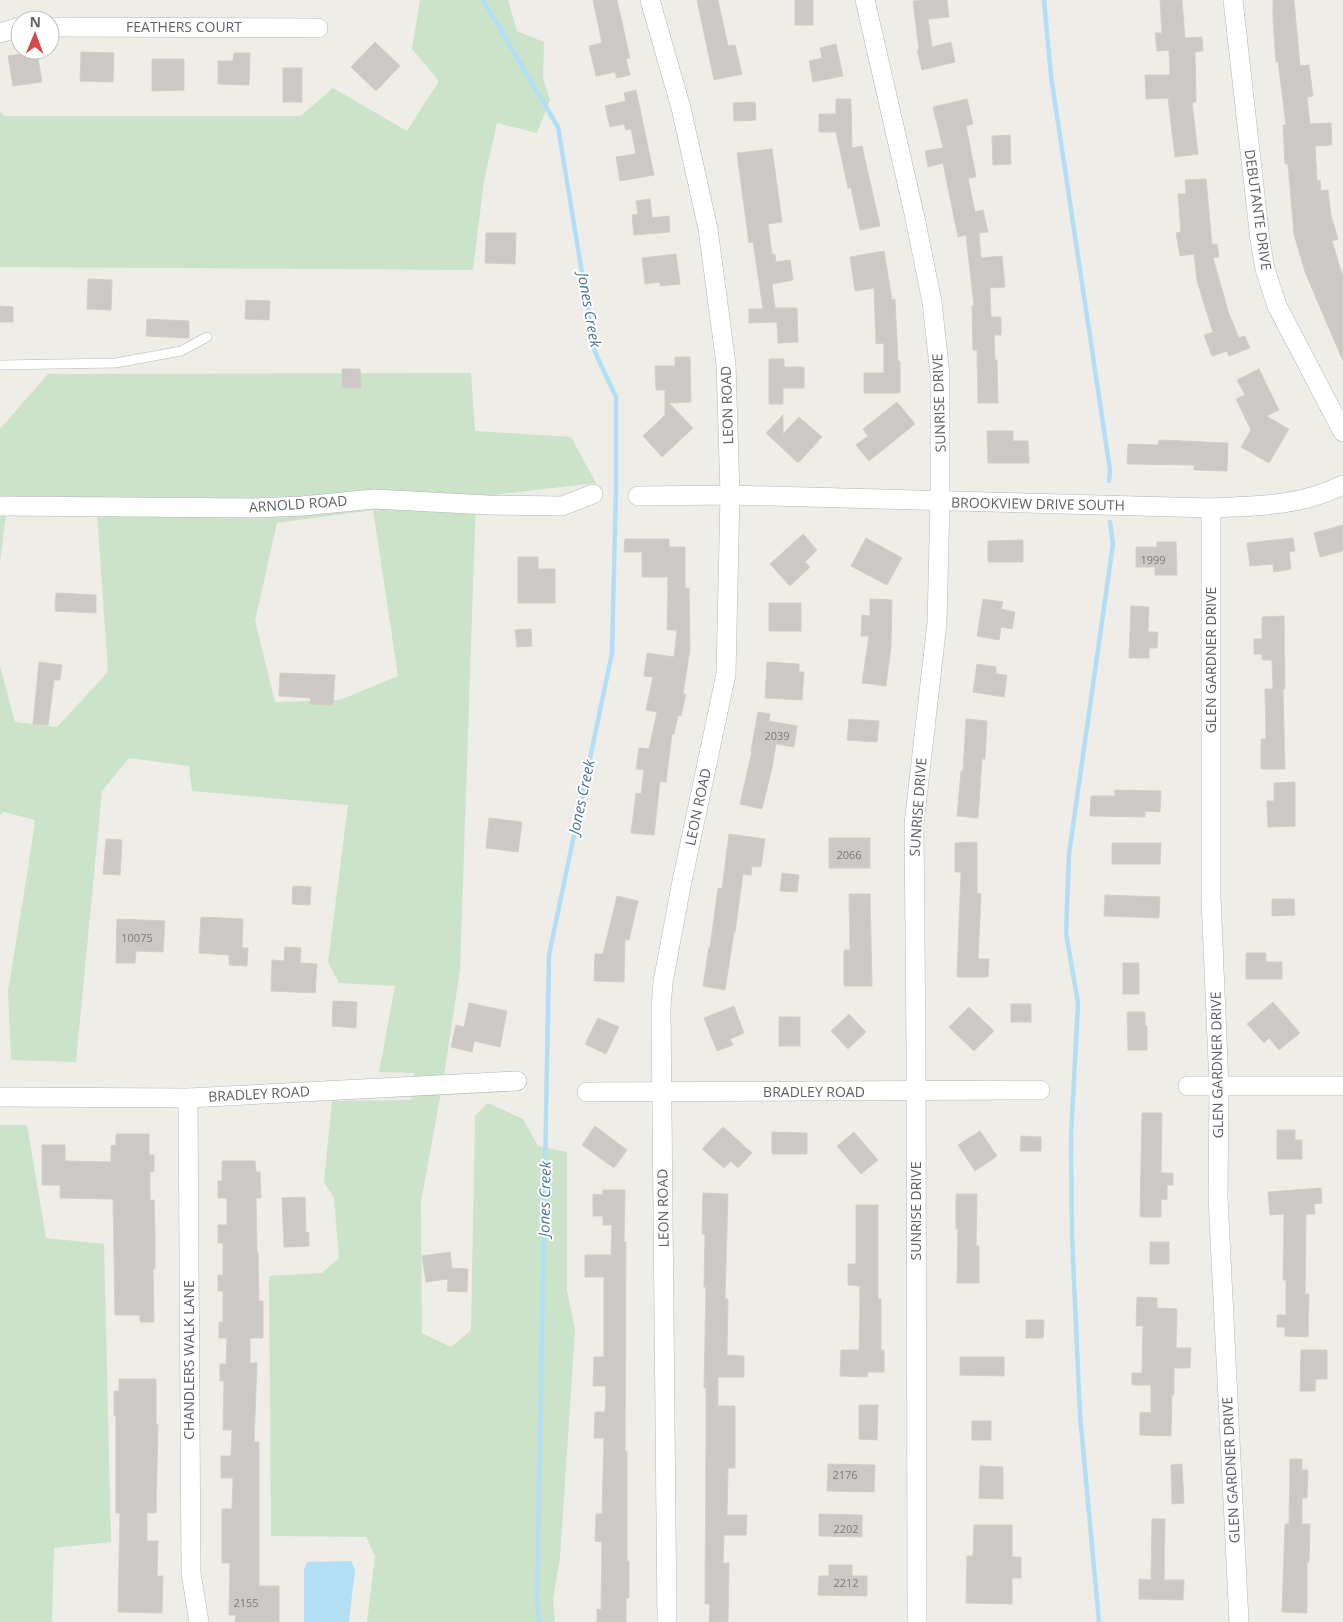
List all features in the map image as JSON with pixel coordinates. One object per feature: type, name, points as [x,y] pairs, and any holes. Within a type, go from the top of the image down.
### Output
[{"type":"street","name":"LEON ROAD","points":[[650,0],[681,108],[710,238],[726,364],[730,496],[726,674],[662,982],[666,1622]]},
{"type":"street","name":"SUNRISE DRIVE","points":[[865,0],[915,218],[932,302],[940,375],[940,502],[936,623],[914,824],[917,1622]]},
{"type":"street","name":"DEBUTANTE DRIVE","points":[[1233,0],[1260,240],[1265,269],[1278,306],[1343,432]]},
{"type":"street","name":"FEATHERS COURT","points":[[60,27],[318,28]]},
{"type":"street","name":"BROOKVIEW DRIVE SOUTH","points":[[730,496],[1211,508],[1272,506],[1328,493],[1343,485]]},
{"type":"street","name":"ARNOLD ROAD","points":[[0,506],[255,508],[302,506],[374,499],[488,505],[562,506],[593,494]]},
{"type":"street","points":[[638,496],[730,496]]},
{"type":"street","name":"GLEN GARDNER DRIVE","points":[[1211,508],[1211,898],[1220,1086],[1218,1197],[1239,1622]]},
{"type":"street","name":"BRADLEY ROAD","points":[[0,1097],[188,1098],[517,1081]]},
{"type":"street","points":[[1188,1086],[1343,1086]]},
{"type":"street","name":"BRADLEY ROAD","points":[[587,1092],[1040,1090]]},
{"type":"street","name":"CHANDLERS WALK LANE","points":[[188,1098],[190,1573],[199,1622]]},
{"type":"lane","points":[[0,366],[116,363],[181,351],[206,337]]},
{"type":"green space","points":[[420,0],[508,0],[517,31],[544,42],[543,78],[550,100],[537,133],[497,123],[484,181],[473,270],[0,267],[0,112],[5,116],[301,116],[333,88],[407,131],[439,81],[412,49]]},
{"type":"green space","points":[[471,373],[475,431],[571,437],[596,483],[476,497],[460,970],[445,1070],[421,1202],[422,1333],[451,1347],[471,1330],[475,1116],[488,1103],[523,1119],[538,1146],[567,1152],[567,1290],[575,1330],[560,1558],[553,1599],[555,1622],[367,1622],[375,1556],[366,1537],[271,1536],[269,1276],[322,1273],[339,1258],[334,1198],[324,1182],[332,1101],[411,1100],[414,1073],[379,1072],[395,986],[339,983],[328,962],[348,805],[192,791],[189,766],[129,758],[102,791],[76,1062],[11,1060],[8,991],[35,820],[4,812],[0,815],[0,666],[15,722],[57,727],[108,672],[97,513],[6,514],[0,563],[0,429],[48,374]],"holes":[[[373,510],[398,676],[340,700],[275,702],[255,621],[277,523]]]},
{"type":"green space","points":[[0,1125],[27,1125],[46,1238],[104,1244],[111,1542],[54,1548],[52,1622],[0,1622]]},
{"type":"water","points":[[351,1561],[355,1569],[349,1622],[304,1622],[304,1570],[307,1562]]},
{"type":"building","points":[[593,0],[617,0],[630,58],[626,59],[630,75],[617,78],[615,72],[596,76],[589,46],[602,43]]},
{"type":"building","points":[[697,0],[718,0],[728,46],[735,45],[742,74],[714,80]]},
{"type":"building","points":[[795,0],[813,0],[813,25],[795,25]]},
{"type":"building","points":[[947,0],[949,17],[928,19],[932,47],[951,42],[955,62],[922,70],[917,50],[919,50],[913,1]]},
{"type":"building","points":[[1160,0],[1182,0],[1185,38],[1202,37],[1203,51],[1195,52],[1196,102],[1192,102],[1198,154],[1175,157],[1168,98],[1146,99],[1145,75],[1170,75],[1169,50],[1157,51],[1155,33],[1162,33]]},
{"type":"building","points":[[1273,0],[1294,0],[1300,66],[1309,65],[1313,96],[1307,97],[1310,124],[1331,123],[1332,145],[1315,146],[1317,181],[1320,180],[1321,191],[1328,190],[1331,216],[1338,239],[1332,241],[1343,277],[1343,361],[1305,272],[1294,234],[1288,164],[1285,164],[1283,125],[1286,125],[1278,61],[1276,62]]},
{"type":"building","points":[[375,42],[400,66],[376,91],[351,67]]},
{"type":"building","points":[[836,44],[843,76],[813,82],[809,61],[822,58],[820,48]]},
{"type":"building","points":[[81,52],[114,53],[113,82],[80,81]]},
{"type":"building","points":[[234,53],[250,53],[249,85],[218,84],[218,61],[233,61]]},
{"type":"building","points":[[8,56],[10,56],[10,60],[38,60],[42,82],[13,86]]},
{"type":"building","points":[[152,59],[184,59],[184,90],[152,91]]},
{"type":"building","points":[[283,68],[302,68],[302,102],[283,102]]},
{"type":"building","points":[[636,90],[654,175],[620,181],[616,157],[636,154],[631,129],[626,130],[624,124],[610,127],[605,106],[626,101],[624,93]]},
{"type":"building","points":[[836,99],[851,99],[852,148],[862,146],[880,226],[860,230],[851,188],[848,188],[836,132],[819,132],[819,114],[836,114]]},
{"type":"building","points":[[967,99],[973,124],[966,126],[976,177],[968,178],[975,212],[983,210],[988,232],[979,233],[981,258],[1002,256],[1005,287],[990,288],[991,317],[1001,317],[1001,335],[994,335],[995,360],[997,360],[998,403],[978,403],[977,350],[973,350],[972,306],[974,306],[966,235],[958,237],[943,163],[928,167],[925,151],[943,148],[933,107]]},
{"type":"building","points":[[755,102],[756,120],[734,121],[733,103]]},
{"type":"building","points":[[1010,135],[1011,164],[993,165],[992,136]]},
{"type":"building","points":[[772,149],[782,222],[768,224],[772,254],[775,254],[776,262],[790,260],[793,280],[772,284],[775,308],[797,308],[798,342],[778,343],[777,322],[749,323],[749,309],[763,309],[753,242],[749,243],[737,153]]},
{"type":"building","points":[[1206,179],[1212,245],[1217,244],[1219,257],[1213,258],[1229,314],[1239,338],[1245,336],[1250,348],[1229,356],[1227,351],[1212,356],[1204,335],[1213,332],[1197,281],[1194,254],[1180,256],[1176,233],[1181,232],[1178,194],[1186,194],[1185,180]]},
{"type":"building","points":[[650,199],[652,218],[669,216],[670,232],[634,235],[632,215],[638,214],[636,201]]},
{"type":"building","points":[[486,233],[516,233],[515,264],[485,263]]},
{"type":"building","points":[[884,251],[892,300],[895,299],[898,361],[900,361],[900,393],[864,393],[864,373],[884,373],[884,343],[876,344],[874,288],[855,291],[850,257]]},
{"type":"building","points":[[676,254],[680,284],[660,286],[660,282],[645,284],[642,258]]},
{"type":"building","points":[[88,279],[112,280],[111,310],[87,309]]},
{"type":"building","points":[[246,300],[270,301],[269,320],[245,319]]},
{"type":"building","points":[[0,306],[13,307],[13,322],[0,322]]},
{"type":"building","points":[[147,319],[189,321],[189,338],[146,336]]},
{"type":"building","points":[[675,357],[690,357],[691,402],[669,403],[693,428],[662,457],[643,436],[665,415],[665,390],[656,390],[655,366],[675,366]]},
{"type":"building","points":[[769,359],[784,359],[784,367],[804,367],[804,388],[783,388],[783,404],[769,404]]},
{"type":"building","points":[[342,369],[360,369],[361,388],[342,388]]},
{"type":"building","points":[[1259,369],[1279,410],[1266,416],[1289,429],[1269,463],[1241,447],[1251,430],[1236,399],[1245,395],[1237,380]]},
{"type":"building","points":[[897,402],[915,424],[869,461],[856,445],[868,436],[863,429]]},
{"type":"building","points":[[783,415],[783,434],[799,417],[822,437],[798,463],[766,433]]},
{"type":"building","points":[[987,431],[1013,431],[1013,441],[1028,441],[1029,463],[988,463]]},
{"type":"building","points":[[1159,440],[1228,443],[1227,471],[1194,470],[1194,465],[1127,464],[1128,444],[1158,445]]},
{"type":"building","points":[[1343,525],[1343,551],[1320,557],[1314,533]]},
{"type":"building","points":[[803,534],[817,550],[805,562],[810,567],[790,586],[770,564]]},
{"type":"building","points":[[866,538],[902,558],[887,585],[851,566]]},
{"type":"building","points":[[1293,538],[1295,551],[1289,552],[1291,569],[1274,572],[1273,564],[1250,566],[1247,543]]},
{"type":"building","points":[[625,539],[669,539],[669,547],[685,547],[685,588],[689,588],[690,649],[683,694],[686,694],[681,716],[678,715],[674,734],[672,734],[666,782],[660,781],[654,835],[631,833],[636,793],[641,794],[644,770],[636,769],[639,748],[649,749],[657,712],[646,710],[653,677],[644,676],[647,653],[674,657],[677,630],[667,630],[668,577],[642,577],[642,552],[624,552]]},
{"type":"building","points":[[1023,540],[1023,562],[988,562],[988,541]]},
{"type":"building","points":[[1157,542],[1176,542],[1177,575],[1155,575],[1155,567],[1136,567],[1136,547],[1157,547]]},
{"type":"building","points":[[518,557],[538,557],[538,569],[555,569],[555,603],[518,603]]},
{"type":"building","points":[[56,593],[96,595],[96,613],[55,611]]},
{"type":"building","points":[[870,599],[892,600],[891,646],[886,686],[862,683],[869,636],[861,636],[862,615],[870,616]]},
{"type":"building","points":[[983,599],[1003,602],[1001,609],[1015,612],[1012,629],[1001,627],[999,640],[977,636]]},
{"type":"building","points":[[769,603],[801,603],[801,631],[769,631]]},
{"type":"building","points":[[1131,606],[1149,607],[1148,632],[1158,632],[1157,648],[1149,648],[1149,658],[1129,658]]},
{"type":"building","points":[[1284,616],[1285,769],[1261,769],[1261,739],[1266,739],[1265,689],[1273,689],[1272,660],[1262,660],[1262,654],[1254,654],[1254,639],[1262,639],[1262,617]]},
{"type":"building","points":[[531,629],[532,646],[517,647],[515,630]]},
{"type":"building","points":[[39,662],[62,665],[60,680],[54,680],[48,725],[33,724]]},
{"type":"building","points":[[767,662],[799,664],[799,672],[804,672],[802,700],[765,698]]},
{"type":"building","points":[[977,664],[996,667],[996,674],[1007,675],[1004,697],[973,692]]},
{"type":"building","points":[[280,673],[335,675],[333,705],[310,704],[311,698],[279,696]]},
{"type":"building","points":[[758,712],[770,714],[769,721],[797,726],[794,747],[776,744],[762,809],[740,804],[752,751]]},
{"type":"building","points":[[849,719],[879,721],[877,742],[847,740]]},
{"type":"building","points":[[966,719],[987,721],[985,759],[982,759],[978,818],[957,816],[961,771],[963,771]]},
{"type":"building","points":[[1295,782],[1295,826],[1268,827],[1267,801],[1274,801],[1274,783]]},
{"type":"building","points":[[1115,790],[1161,791],[1160,812],[1145,811],[1145,817],[1090,816],[1091,796],[1115,796]]},
{"type":"building","points":[[489,818],[522,822],[518,852],[486,848]]},
{"type":"building","points":[[729,834],[765,839],[761,867],[752,866],[751,875],[743,874],[725,990],[703,986],[718,888],[722,889]]},
{"type":"building","points":[[829,838],[870,838],[870,868],[829,868]]},
{"type":"building","points":[[106,839],[122,840],[120,875],[103,874]]},
{"type":"building","points":[[977,842],[977,893],[981,894],[978,959],[989,959],[988,977],[957,977],[961,872],[955,872],[955,843]]},
{"type":"building","points":[[1112,843],[1161,843],[1160,864],[1112,864]]},
{"type":"building","points":[[782,873],[799,875],[797,892],[780,891]]},
{"type":"building","points":[[293,886],[311,887],[310,905],[292,904]]},
{"type":"building","points":[[849,894],[870,894],[872,986],[844,986],[844,950],[850,950]]},
{"type":"building","points":[[1105,895],[1160,897],[1159,918],[1104,916]]},
{"type":"building","points":[[617,896],[638,901],[629,940],[625,939],[624,982],[594,981],[595,954],[603,954]]},
{"type":"building","points":[[1272,899],[1294,899],[1295,915],[1272,916]]},
{"type":"building","points":[[201,917],[243,919],[242,948],[248,948],[247,966],[229,965],[229,955],[199,953]]},
{"type":"building","points":[[117,919],[165,921],[163,952],[136,951],[135,963],[116,963]]},
{"type":"building","points":[[285,947],[301,948],[300,963],[317,964],[315,993],[271,991],[272,960],[284,961]]},
{"type":"building","points":[[1246,953],[1266,953],[1266,962],[1282,962],[1282,979],[1246,979]]},
{"type":"building","points":[[1123,963],[1139,963],[1139,994],[1123,994]]},
{"type":"building","points":[[333,1001],[357,1002],[356,1028],[332,1026]]},
{"type":"building","points":[[1273,1002],[1300,1033],[1279,1050],[1269,1038],[1264,1043],[1247,1024]]},
{"type":"building","points":[[469,1003],[507,1011],[500,1047],[474,1041],[472,1052],[451,1047],[456,1025],[464,1027]]},
{"type":"building","points":[[1011,1004],[1031,1004],[1031,1022],[1011,1022]]},
{"type":"building","points":[[734,1006],[744,1033],[730,1039],[733,1045],[717,1051],[704,1018]]},
{"type":"building","points":[[969,1007],[994,1031],[974,1051],[949,1027]]},
{"type":"building","points":[[1127,1012],[1145,1012],[1147,1050],[1128,1050]]},
{"type":"building","points":[[849,1014],[866,1032],[848,1049],[831,1031]]},
{"type":"building","points":[[779,1017],[800,1017],[800,1046],[779,1046]]},
{"type":"building","points":[[598,1018],[619,1027],[606,1054],[585,1044]]},
{"type":"building","points":[[1142,1113],[1162,1113],[1161,1173],[1173,1173],[1173,1185],[1167,1185],[1167,1200],[1161,1199],[1161,1217],[1140,1217]]},
{"type":"building","points":[[595,1126],[627,1150],[614,1168],[582,1145]]},
{"type":"building","points":[[723,1127],[752,1153],[738,1168],[731,1161],[724,1168],[702,1149]]},
{"type":"building","points":[[1277,1130],[1295,1130],[1295,1140],[1302,1140],[1302,1159],[1277,1159]]},
{"type":"building","points":[[980,1131],[997,1156],[975,1171],[958,1145]]},
{"type":"building","points":[[772,1132],[807,1133],[807,1154],[772,1154]]},
{"type":"building","points":[[854,1132],[878,1160],[861,1174],[837,1146]]},
{"type":"building","points":[[116,1134],[149,1134],[149,1155],[154,1155],[154,1172],[150,1172],[150,1200],[154,1200],[154,1322],[140,1322],[140,1315],[115,1315],[113,1199],[60,1198],[60,1185],[42,1185],[42,1145],[65,1145],[65,1161],[111,1162],[111,1146],[116,1145]]},
{"type":"building","points":[[1021,1136],[1041,1137],[1041,1151],[1020,1151]]},
{"type":"building","points":[[222,1161],[255,1161],[256,1172],[260,1172],[261,1198],[256,1198],[259,1301],[263,1301],[263,1338],[250,1338],[250,1363],[257,1363],[254,1442],[259,1442],[259,1586],[279,1586],[279,1622],[235,1622],[236,1615],[229,1615],[230,1563],[222,1563],[222,1509],[232,1509],[233,1478],[221,1478],[221,1456],[231,1456],[232,1430],[223,1430],[224,1381],[220,1381],[220,1364],[226,1364],[227,1338],[219,1338],[219,1322],[223,1322],[223,1291],[218,1291],[218,1275],[223,1275],[223,1243],[218,1243],[218,1225],[227,1225],[227,1198],[218,1198],[218,1181],[222,1181]]},
{"type":"building","points":[[1321,1188],[1322,1203],[1314,1204],[1315,1214],[1306,1214],[1305,1294],[1309,1294],[1308,1337],[1285,1336],[1285,1327],[1277,1327],[1277,1315],[1286,1315],[1286,1280],[1283,1280],[1284,1214],[1270,1215],[1268,1192]]},
{"type":"building","points":[[603,1190],[625,1190],[625,1451],[627,1451],[627,1561],[629,1561],[629,1598],[626,1598],[626,1622],[597,1622],[597,1609],[601,1610],[602,1542],[595,1541],[596,1514],[602,1514],[604,1438],[594,1438],[595,1412],[605,1412],[606,1386],[593,1386],[594,1357],[604,1357],[604,1277],[585,1277],[585,1255],[611,1255],[612,1225],[603,1225],[603,1216],[593,1216],[593,1194],[603,1195]]},
{"type":"building","points":[[703,1193],[728,1194],[725,1299],[728,1299],[727,1355],[744,1356],[744,1377],[718,1377],[718,1406],[735,1406],[735,1468],[728,1468],[727,1515],[747,1515],[746,1535],[724,1535],[723,1563],[729,1563],[728,1622],[709,1622],[710,1604],[705,1604],[706,1388],[704,1388],[706,1287],[704,1287],[705,1234],[702,1234]]},
{"type":"building","points":[[956,1194],[977,1194],[976,1246],[979,1246],[979,1283],[957,1283],[958,1229],[956,1229]]},
{"type":"building","points":[[305,1197],[306,1233],[309,1232],[309,1246],[284,1247],[282,1198]]},
{"type":"building","points":[[856,1205],[878,1205],[878,1299],[881,1299],[881,1350],[884,1350],[884,1372],[868,1372],[867,1377],[840,1376],[841,1350],[859,1350],[860,1286],[848,1285],[848,1264],[856,1264]]},
{"type":"building","points":[[1150,1242],[1169,1242],[1169,1264],[1150,1264]]},
{"type":"building","points":[[450,1252],[452,1268],[468,1269],[467,1292],[447,1291],[448,1279],[426,1282],[422,1256]]},
{"type":"building","points":[[1137,1297],[1157,1298],[1157,1308],[1177,1309],[1176,1348],[1191,1348],[1190,1368],[1174,1368],[1171,1436],[1140,1435],[1140,1412],[1151,1413],[1151,1385],[1132,1385],[1132,1373],[1142,1373],[1143,1326],[1136,1326]]},
{"type":"building","points":[[1026,1320],[1044,1320],[1043,1338],[1026,1338]]},
{"type":"building","points":[[1301,1350],[1327,1350],[1327,1379],[1316,1379],[1315,1391],[1300,1391]]},
{"type":"building","points":[[960,1357],[1004,1357],[1004,1376],[960,1375]]},
{"type":"building","points":[[119,1379],[156,1379],[156,1424],[158,1424],[156,1513],[147,1513],[147,1541],[158,1541],[157,1576],[163,1576],[162,1613],[118,1612],[120,1513],[116,1513],[116,1416],[114,1416],[114,1391],[119,1391]]},
{"type":"building","points":[[859,1405],[878,1405],[877,1440],[859,1439]]},
{"type":"building","points":[[972,1421],[991,1421],[991,1440],[972,1440]]},
{"type":"building","points":[[1290,1459],[1302,1459],[1302,1470],[1308,1470],[1307,1498],[1302,1498],[1302,1524],[1310,1524],[1309,1562],[1307,1562],[1307,1613],[1282,1612],[1285,1524],[1289,1524]]},
{"type":"building","points":[[828,1464],[875,1465],[874,1492],[827,1491]]},
{"type":"building","points":[[1182,1464],[1184,1503],[1172,1504],[1171,1465]]},
{"type":"building","points":[[980,1466],[1003,1467],[1003,1499],[979,1498]]},
{"type":"building","points":[[819,1514],[862,1515],[862,1537],[819,1536]]},
{"type":"building","points":[[1152,1519],[1165,1519],[1164,1580],[1184,1580],[1183,1600],[1139,1599],[1139,1579],[1151,1580]]},
{"type":"building","points":[[974,1525],[1012,1525],[1012,1557],[1021,1557],[1021,1578],[1012,1578],[1012,1604],[966,1603],[967,1556],[973,1556]]},
{"type":"building","points":[[829,1565],[852,1565],[852,1576],[867,1576],[867,1596],[818,1595],[819,1576],[829,1576]]},
{"type":"waterway","name":"Jones Creek","points":[[483,0],[558,127],[595,352],[616,397],[612,653],[549,955],[537,1599],[539,1622]]},
{"type":"waterway","points":[[1044,0],[1051,76],[1110,470],[1109,481]]},
{"type":"waterway","points":[[1099,1622],[1080,1415],[1072,1236],[1071,1138],[1078,1003],[1066,933],[1069,854],[1113,544],[1110,522]]}]
